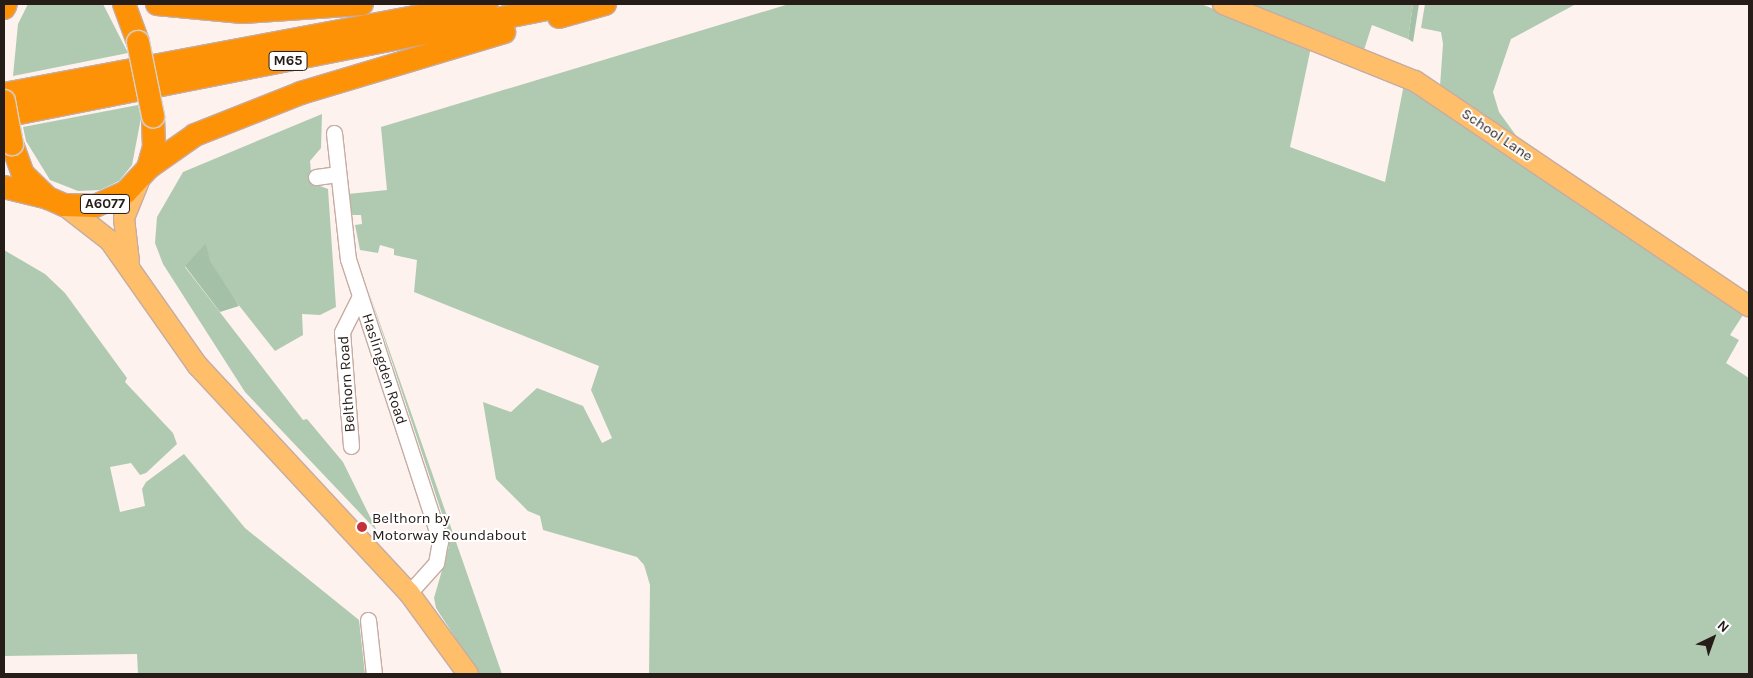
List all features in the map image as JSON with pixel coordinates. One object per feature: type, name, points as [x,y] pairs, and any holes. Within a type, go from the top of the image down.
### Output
[{"type":"highway","points":[[4,8],[6,4]]},
{"type":"highway","points":[[124,4],[138,42],[153,116],[154,146],[143,174]]},
{"type":"highway","points":[[157,4],[243,12],[362,4]]},
{"type":"highway","name":"M65","points":[[4,94],[487,4]]},
{"type":"highway","name":"M65","points":[[4,116],[572,4]]},
{"type":"highway","points":[[143,174],[195,135],[301,93],[605,4]]},
{"type":"highway","points":[[4,101],[12,144],[23,174],[56,202]]},
{"type":"highway","name":"A6077","points":[[56,202],[104,205],[143,174]]},
{"type":"highway","points":[[4,186],[56,202]]},
{"type":"main road","name":"School Lane","points":[[1223,4],[1415,81],[1749,306]]},
{"type":"main road","points":[[132,269],[123,225],[143,174]]},
{"type":"main road","points":[[56,202],[101,232],[132,269],[180,343],[220,392],[409,593],[468,674]]},
{"type":"street","name":"Haslingden Road","points":[[334,133],[341,224],[360,296],[440,541],[436,563],[409,593]]},
{"type":"street","points":[[316,177],[337,174]]},
{"type":"street","name":"Belthorn Road","points":[[350,446],[342,332],[360,296]]},
{"type":"street","points":[[368,620],[374,674]]},
{"type":"green space","points":[[28,4],[103,4],[128,53],[13,76],[18,24]]},
{"type":"green space","points":[[789,4],[1201,4],[1311,47],[1290,147],[1385,182],[1404,84],[1745,312],[1730,335],[1739,340],[1726,363],[1749,378],[1749,674],[649,674],[650,585],[644,565],[637,557],[543,530],[540,516],[528,511],[496,479],[483,402],[511,412],[537,388],[583,406],[602,443],[612,438],[591,390],[599,366],[414,292],[417,260],[394,255],[394,249],[380,245],[378,253],[360,250],[355,225],[362,224],[361,215],[352,215],[348,194],[387,190],[381,127]]},
{"type":"green space","points":[[1256,4],[1413,4],[1408,39],[1372,25],[1364,50],[1255,8]]},
{"type":"green space","points":[[1413,4],[1419,4],[1413,42],[1408,39]]},
{"type":"green space","points":[[1425,4],[1576,4],[1511,39],[1493,92],[1499,112],[1520,141],[1440,86],[1443,44],[1441,32],[1421,28]]},
{"type":"green space","points":[[138,105],[141,118],[132,165],[119,181],[100,190],[78,191],[50,180],[26,141],[23,127]]},
{"type":"green space","points":[[322,114],[321,148],[310,161],[312,183],[328,189],[336,307],[320,315],[302,314],[303,335],[275,351],[226,289],[209,261],[206,244],[185,267],[303,420],[307,419],[343,462],[377,531],[245,392],[163,264],[155,243],[157,217],[183,172]]},
{"type":"green space","points":[[206,243],[210,261],[239,306],[220,312],[185,266]]},
{"type":"green space","points":[[4,250],[45,274],[65,293],[127,378],[125,382],[173,433],[177,444],[146,473],[140,475],[131,463],[110,467],[120,512],[145,506],[142,489],[146,482],[184,454],[245,528],[359,620],[365,674],[138,674],[137,654],[4,656]]},
{"type":"green space","points":[[368,289],[502,674],[479,674],[436,608],[434,598],[449,546],[448,532]]},
{"type":"place","name":"Belthorn by Motorway Roundabout","points":[[362,527]]}]
